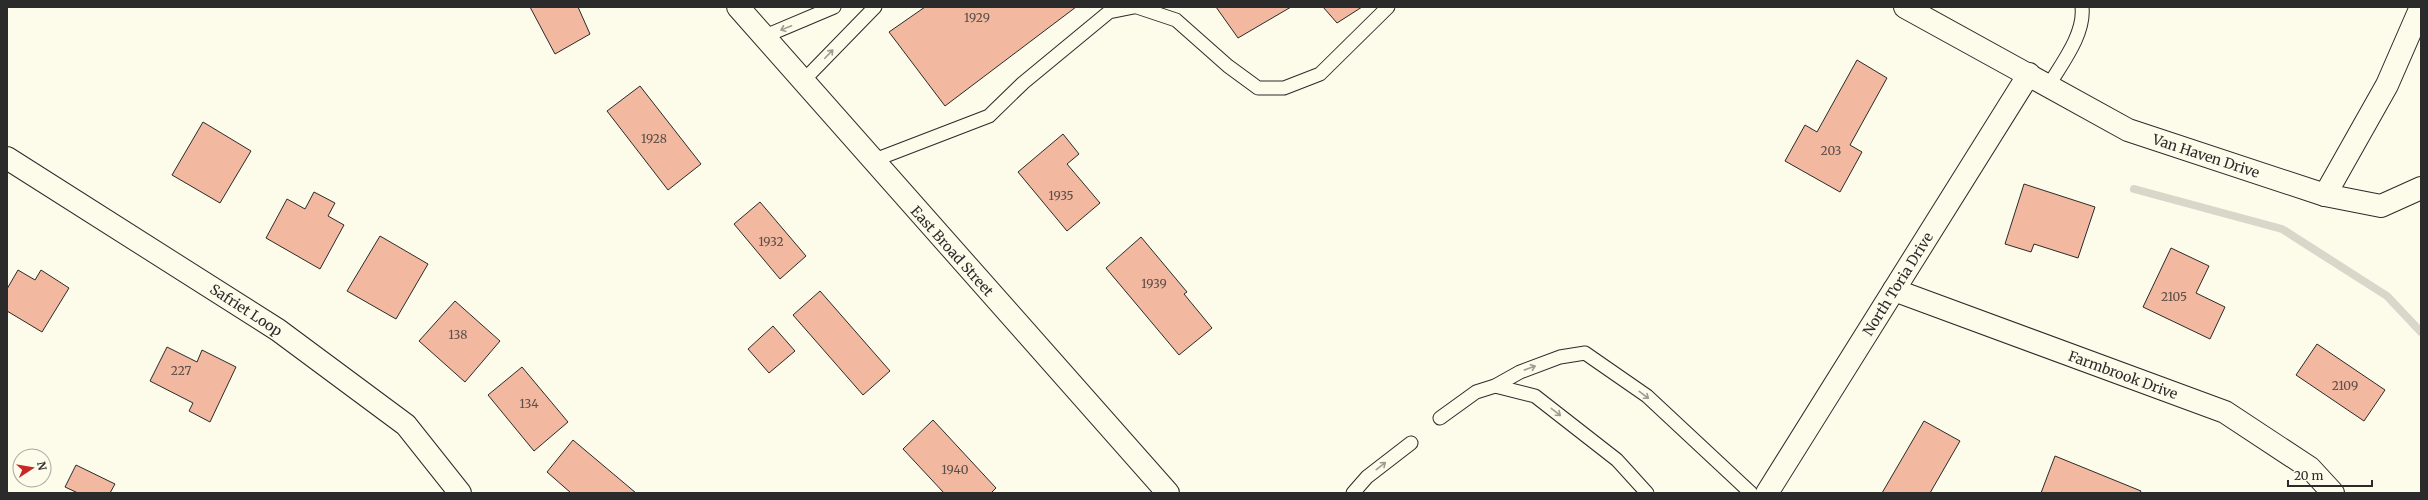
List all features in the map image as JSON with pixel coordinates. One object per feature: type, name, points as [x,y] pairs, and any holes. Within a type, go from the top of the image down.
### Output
[{"type":"street","name":"East Broad Street","points":[[738,7],[802,82],[1168,493]]},
{"type":"street","name":"Van Haven Drive","points":[[1905,7],[2049,85],[2128,130],[2325,195],[2381,206],[2421,188]]},
{"type":"street","points":[[2325,195],[2387,85],[2421,7]]},
{"type":"street","name":"North Toria Drive","points":[[1767,493],[2029,74]]},
{"type":"street","name":"Safriet Loop","points":[[7,158],[278,330],[406,425],[460,493]]},
{"type":"street","name":"Farmbrook Drive","points":[[1894,290],[2225,412],[2310,468],[2334,493]]},
{"type":"lane","points":[[763,37],[834,7]]},
{"type":"lane","points":[[802,82],[875,7]]},
{"type":"lane","points":[[872,161],[989,116],[1023,83],[1109,12],[1136,7],[1176,20],[1228,66],[1258,88],[1284,88],[1320,74],[1388,7]]},
{"type":"lane","points":[[2049,85],[2070,47],[2083,19],[2082,7]]},
{"type":"lane","points":[[1440,418],[1476,392],[1495,386],[1527,369],[1560,357],[1585,353],[1647,396],[1751,493]]},
{"type":"lane","points":[[1495,386],[1535,396],[1617,460],[1647,493]]},
{"type":"lane","points":[[1353,493],[1367,476],[1411,443]]},
{"type":"building","points":[[530,7],[578,7],[590,34],[555,54]]},
{"type":"building","points":[[925,7],[1076,7],[945,106],[889,32]]},
{"type":"building","points":[[1216,7],[1291,7],[1238,38]]},
{"type":"building","points":[[1323,7],[1362,7],[1337,23]]},
{"type":"building","points":[[1857,60],[1887,78],[1850,145],[1862,152],[1840,192],[1785,161],[1805,125],[1817,132]]},
{"type":"building","points":[[640,86],[701,164],[668,190],[607,111]]},
{"type":"building","points":[[203,122],[251,151],[220,203],[172,175]]},
{"type":"building","points":[[1063,134],[1079,154],[1067,164],[1100,203],[1067,231],[1018,172]]},
{"type":"building","points":[[2024,184],[2095,207],[2078,258],[2034,244],[2031,252],[2005,244]]},
{"type":"building","points":[[314,192],[335,203],[328,216],[344,225],[320,269],[266,238],[287,199],[305,209]]},
{"type":"building","points":[[760,202],[806,256],[780,279],[734,224]]},
{"type":"building","points":[[380,236],[428,264],[396,319],[347,291]]},
{"type":"building","points":[[1141,237],[1187,292],[1184,294],[1212,328],[1179,355],[1106,268]]},
{"type":"building","points":[[2171,248],[2209,266],[2196,293],[2225,307],[2210,339],[2143,307]]},
{"type":"building","points":[[18,270],[35,280],[41,270],[69,288],[42,332],[7,311],[7,289]]},
{"type":"building","points":[[820,291],[890,371],[863,395],[793,315]]},
{"type":"building","points":[[455,301],[500,341],[465,382],[419,341]]},
{"type":"building","points":[[773,326],[795,351],[769,373],[748,349]]},
{"type":"building","points":[[2317,344],[2385,390],[2364,421],[2296,375]]},
{"type":"building","points":[[167,347],[197,362],[202,350],[236,367],[210,422],[189,411],[193,403],[150,381]]},
{"type":"building","points":[[522,367],[568,422],[534,451],[488,395]]},
{"type":"building","points":[[933,420],[996,488],[991,493],[944,493],[903,449]]},
{"type":"building","points":[[1924,421],[1960,441],[1930,493],[1882,493]]},
{"type":"building","points":[[573,440],[636,493],[571,493],[547,472]]},
{"type":"building","points":[[2055,456],[2141,491],[2140,493],[2041,493]]},
{"type":"building","points":[[76,465],[115,484],[110,493],[78,493],[65,487]]},
{"type":"waterway","points":[[2134,189],[2282,229],[2387,296],[2421,332]]}]
